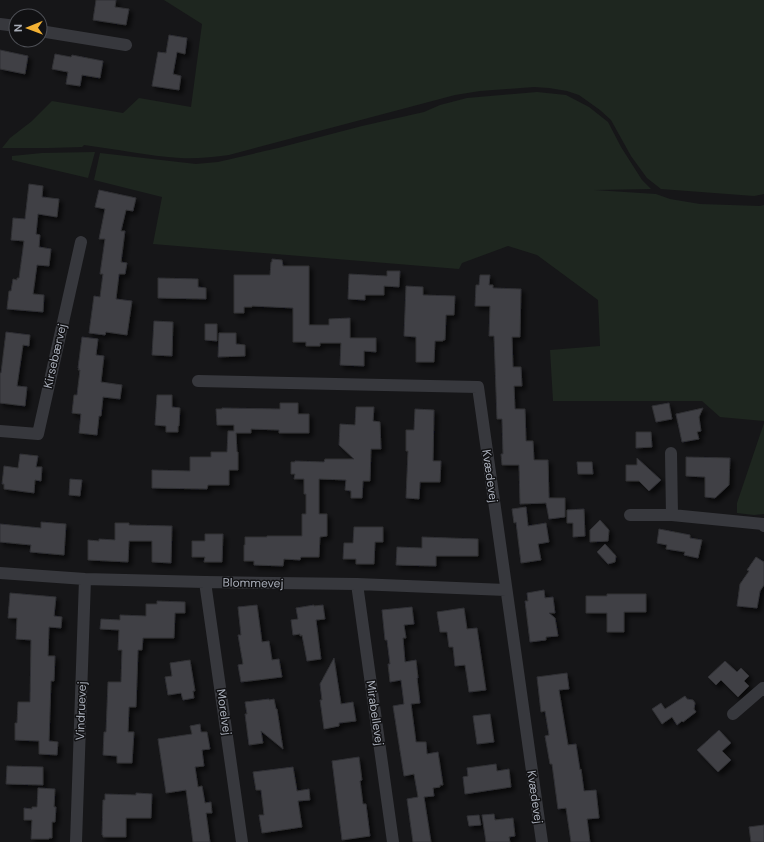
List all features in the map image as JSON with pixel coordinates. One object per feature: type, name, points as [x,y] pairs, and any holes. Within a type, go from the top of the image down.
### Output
[{"type":"street","points":[[48,32],[126,45]]},
{"type":"street","name":"Kirsebærvej","points":[[0,430],[38,434],[81,242]]},
{"type":"street","name":"Kvædevej","points":[[198,381],[478,387],[542,842]]},
{"type":"street","points":[[671,453],[672,515]]},
{"type":"street","points":[[630,515],[672,515],[763,524],[764,526]]},
{"type":"street","name":"Blommevej","points":[[0,573],[86,579],[357,584],[506,590]]},
{"type":"street","name":"Vindruevej","points":[[76,842],[86,579]]},
{"type":"street","name":"Morelvej","points":[[205,582],[242,842]]},
{"type":"street","name":"Mirabellevej","points":[[357,584],[393,842]]},
{"type":"street","points":[[733,714],[763,688],[764,690]]},
{"type":"shaded area","points":[[164,0],[764,0],[764,194],[754,196],[661,189],[647,178],[631,156],[611,120],[600,110],[579,95],[567,91],[534,87],[480,91],[455,95],[229,155],[180,158],[84,145],[82,147],[2,148],[10,138],[32,121],[52,101],[123,113],[139,98],[191,107],[202,24]]},
{"type":"shaded area","points":[[537,92],[566,95],[589,107],[608,122],[621,147],[642,180],[651,189],[594,190],[656,194],[670,199],[700,204],[764,205],[764,421],[720,417],[702,401],[553,401],[550,350],[600,346],[598,300],[537,255],[508,246],[462,263],[459,269],[153,244],[162,197],[94,180],[100,153],[196,164],[218,162],[424,112],[440,105],[467,98]]},
{"type":"shaded area","points":[[95,152],[88,178],[12,160],[12,156],[42,153]]},
{"type":"shaded area","points":[[764,423],[764,514],[754,515],[737,513],[737,503]]},
{"type":"building","points":[[96,0],[116,0],[115,7],[129,9],[126,25],[93,20]]},
{"type":"building","points":[[169,35],[187,38],[185,54],[177,52],[173,74],[181,76],[179,90],[152,86],[158,52],[166,53]]},
{"type":"building","points":[[0,50],[28,56],[25,74],[0,69]]},
{"type":"building","points":[[55,54],[71,57],[72,55],[103,61],[100,78],[82,75],[80,86],[66,84],[68,72],[52,69]]},
{"type":"building","points":[[29,184],[43,186],[42,197],[59,199],[57,217],[38,214],[36,234],[40,235],[39,247],[51,249],[49,266],[37,265],[33,294],[44,295],[43,312],[7,309],[9,291],[11,291],[13,279],[17,280],[17,278],[19,278],[24,241],[11,240],[13,218],[25,219]]},
{"type":"building","points":[[99,190],[136,198],[133,211],[126,210],[121,231],[125,231],[121,262],[127,263],[125,274],[119,274],[116,299],[132,301],[127,335],[106,332],[105,335],[89,333],[94,296],[100,297],[103,274],[100,274],[105,239],[99,239],[105,209],[95,207]]},
{"type":"building","points":[[272,259],[282,260],[283,266],[309,266],[309,325],[329,325],[329,319],[350,318],[350,338],[376,338],[376,352],[364,351],[364,366],[340,365],[341,343],[320,343],[320,346],[306,346],[306,342],[293,342],[293,308],[252,306],[244,307],[244,313],[234,313],[234,275],[270,275]]},
{"type":"building","points":[[387,271],[400,271],[399,287],[384,286],[384,295],[365,295],[365,300],[348,299],[349,274],[387,276]]},
{"type":"building","points":[[480,275],[490,275],[489,285],[493,285],[493,288],[521,289],[520,337],[512,337],[513,367],[521,367],[522,386],[514,386],[515,409],[525,409],[526,441],[533,441],[534,460],[548,460],[549,498],[565,498],[565,517],[549,519],[546,503],[520,504],[519,465],[502,465],[502,419],[497,419],[494,336],[489,336],[490,306],[475,306],[476,285],[479,285]]},
{"type":"building","points":[[158,278],[198,279],[198,287],[206,288],[206,299],[158,298]]},
{"type":"building","points":[[406,286],[423,287],[423,295],[455,296],[454,315],[446,315],[445,340],[435,341],[434,362],[416,362],[416,337],[404,336]]},
{"type":"building","points":[[154,321],[173,322],[172,356],[152,355]]},
{"type":"building","points":[[205,324],[217,324],[217,341],[205,340]]},
{"type":"building","points":[[6,332],[30,335],[29,346],[23,345],[17,386],[27,387],[25,406],[0,403],[0,373]]},
{"type":"building","points":[[219,333],[236,333],[236,344],[245,345],[245,356],[218,357]]},
{"type":"building","points":[[82,337],[98,339],[96,355],[104,356],[101,382],[122,385],[120,399],[103,397],[97,435],[79,433],[81,414],[72,413],[74,395],[77,395],[80,370],[78,370],[78,368]]},
{"type":"building","points":[[157,395],[172,395],[172,407],[180,408],[178,432],[166,432],[166,426],[155,425]]},
{"type":"building","points":[[280,403],[298,403],[298,414],[309,414],[309,433],[279,433],[279,430],[251,429],[251,433],[236,433],[238,470],[229,470],[229,485],[208,485],[207,489],[152,488],[152,470],[190,471],[190,457],[211,457],[211,452],[227,452],[228,431],[234,431],[234,425],[217,425],[216,409],[280,409]]},
{"type":"building","points":[[669,403],[672,419],[656,422],[652,406]]},
{"type":"building","points":[[356,407],[374,407],[373,421],[380,422],[381,449],[371,449],[370,481],[363,481],[362,498],[351,498],[351,491],[345,490],[346,480],[319,479],[319,514],[327,514],[327,536],[320,537],[319,557],[301,557],[300,560],[284,559],[283,566],[254,565],[254,561],[244,561],[245,537],[302,536],[302,514],[306,514],[304,479],[294,479],[295,474],[291,474],[291,462],[324,462],[325,459],[354,459],[339,445],[340,424],[355,425]]},
{"type":"building","points":[[703,408],[699,417],[701,431],[697,432],[699,439],[682,442],[676,414]]},
{"type":"building","points":[[415,409],[434,410],[433,461],[441,461],[440,482],[420,482],[419,499],[406,498],[408,451],[406,451],[406,430],[414,430]]},
{"type":"building","points":[[636,432],[651,432],[652,447],[636,448]]},
{"type":"building","points":[[20,454],[38,456],[36,467],[42,467],[41,481],[35,480],[34,493],[4,489],[4,484],[2,484],[4,466],[18,468]]},
{"type":"building","points":[[686,457],[730,458],[729,485],[715,498],[705,497],[705,477],[686,476]]},
{"type":"building","points":[[637,458],[661,480],[649,491],[639,481],[626,481],[626,465],[637,465]]},
{"type":"building","points":[[577,462],[592,462],[593,474],[578,474]]},
{"type":"building","points":[[70,479],[82,480],[80,496],[69,495]]},
{"type":"building","points":[[526,507],[528,526],[546,523],[549,542],[538,544],[541,560],[521,563],[516,522],[514,523],[512,509]]},
{"type":"building","points":[[584,509],[585,536],[573,537],[573,523],[567,523],[567,510]]},
{"type":"building","points":[[600,520],[609,530],[608,541],[590,542],[590,530]]},
{"type":"building","points":[[41,522],[66,524],[64,555],[30,552],[31,545],[0,542],[0,524],[41,528]]},
{"type":"building","points":[[115,523],[129,523],[129,525],[172,526],[171,563],[152,562],[152,541],[129,541],[128,562],[88,560],[88,540],[115,540]]},
{"type":"building","points":[[354,527],[383,527],[383,542],[375,542],[374,564],[356,564],[356,559],[343,559],[344,543],[353,543]]},
{"type":"building","points":[[659,529],[690,535],[690,538],[702,540],[698,558],[684,555],[685,552],[666,549],[667,545],[657,543]]},
{"type":"building","points":[[205,534],[223,534],[222,562],[204,562],[205,557],[192,557],[192,541],[205,541]]},
{"type":"building","points":[[422,537],[478,539],[478,556],[436,556],[436,566],[396,565],[397,547],[422,548]]},
{"type":"building","points":[[605,544],[616,556],[615,562],[608,564],[597,552]]},
{"type":"building","points":[[756,557],[764,562],[764,585],[760,591],[757,608],[737,606],[740,584]]},
{"type":"building","points":[[544,590],[545,598],[553,597],[555,613],[549,613],[555,618],[558,636],[546,637],[546,640],[530,642],[525,601],[528,601],[527,593]]},
{"type":"building","points":[[10,593],[56,597],[54,616],[62,617],[61,628],[49,627],[48,656],[55,656],[54,681],[51,681],[49,741],[58,742],[57,755],[39,754],[39,741],[15,740],[15,723],[17,723],[18,702],[30,702],[31,640],[16,639],[17,618],[8,618]]},
{"type":"building","points":[[607,594],[646,594],[646,612],[624,612],[624,632],[607,632],[607,613],[586,613],[586,596],[607,596]]},
{"type":"building","points":[[157,601],[185,602],[185,613],[175,613],[174,638],[143,638],[142,650],[138,650],[136,707],[129,707],[128,732],[134,732],[132,763],[117,763],[117,756],[103,755],[104,732],[106,732],[108,682],[121,682],[122,650],[118,650],[119,630],[100,629],[101,619],[120,620],[120,615],[146,616],[146,604],[157,604]]},
{"type":"building","points":[[257,605],[262,642],[269,641],[272,660],[279,659],[282,677],[241,682],[238,665],[243,664],[238,635],[241,635],[238,607]]},
{"type":"building","points":[[323,605],[325,619],[316,620],[321,659],[307,661],[302,635],[293,635],[291,620],[298,619],[296,608]]},
{"type":"building","points":[[412,607],[414,624],[404,625],[406,638],[403,638],[405,662],[416,660],[420,703],[411,704],[416,742],[426,742],[427,754],[438,752],[443,785],[433,788],[434,796],[424,797],[431,842],[413,842],[407,799],[418,797],[414,774],[404,776],[393,706],[404,704],[401,680],[390,682],[388,664],[390,664],[387,640],[385,640],[382,610]]},
{"type":"building","points":[[464,608],[467,629],[477,628],[486,690],[469,692],[465,665],[455,666],[453,647],[449,647],[447,632],[440,632],[437,612]]},
{"type":"building","points":[[334,658],[341,704],[353,702],[356,721],[339,723],[339,726],[324,729],[320,700],[322,700],[320,684]]},
{"type":"building","points":[[190,660],[195,691],[193,691],[194,698],[183,700],[181,693],[168,695],[165,677],[172,676],[170,663]]},
{"type":"building","points":[[725,661],[737,672],[741,668],[749,676],[744,681],[749,686],[738,697],[721,680],[716,685],[708,677]]},
{"type":"building","points":[[567,673],[569,689],[559,690],[568,745],[576,744],[584,791],[596,790],[599,818],[587,819],[590,842],[571,842],[566,808],[558,809],[552,764],[550,764],[545,736],[549,735],[545,711],[541,712],[537,677]]},
{"type":"building","points":[[685,696],[687,699],[693,700],[695,703],[694,709],[696,712],[677,725],[672,717],[662,724],[652,709],[661,703],[665,709]]},
{"type":"building","points":[[274,699],[277,709],[283,749],[261,731],[263,743],[249,745],[245,702]]},
{"type":"building","points":[[490,714],[494,742],[477,744],[473,716]]},
{"type":"building","points":[[200,724],[201,732],[207,732],[210,749],[202,750],[204,766],[195,767],[198,787],[202,786],[205,803],[211,802],[212,813],[206,813],[210,842],[193,842],[186,790],[166,793],[158,739],[192,734],[190,726]]},
{"type":"building","points":[[719,730],[731,743],[722,751],[731,760],[718,772],[697,750]]},
{"type":"building","points":[[359,757],[363,804],[366,804],[370,836],[342,840],[332,761]]},
{"type":"building","points":[[496,764],[497,771],[509,769],[511,787],[465,794],[463,777],[468,776],[467,768]]},
{"type":"building","points":[[7,766],[43,767],[43,785],[6,784]]},
{"type":"building","points":[[293,767],[297,791],[309,789],[310,800],[298,801],[302,827],[262,833],[259,815],[264,815],[261,790],[256,790],[253,772]]},
{"type":"building","points":[[38,788],[55,789],[55,822],[52,822],[52,838],[49,839],[31,839],[32,820],[24,820],[24,808],[32,809],[32,807],[37,807]]},
{"type":"building","points":[[136,793],[152,794],[151,818],[126,818],[126,837],[103,837],[103,800],[105,800],[105,794],[136,795]]},
{"type":"building","points":[[494,814],[495,820],[513,818],[515,836],[509,837],[510,842],[486,842],[482,815]]},
{"type":"building","points":[[479,815],[481,825],[469,826],[467,816]]},
{"type":"building","points":[[764,825],[764,842],[751,842],[749,827]]}]
